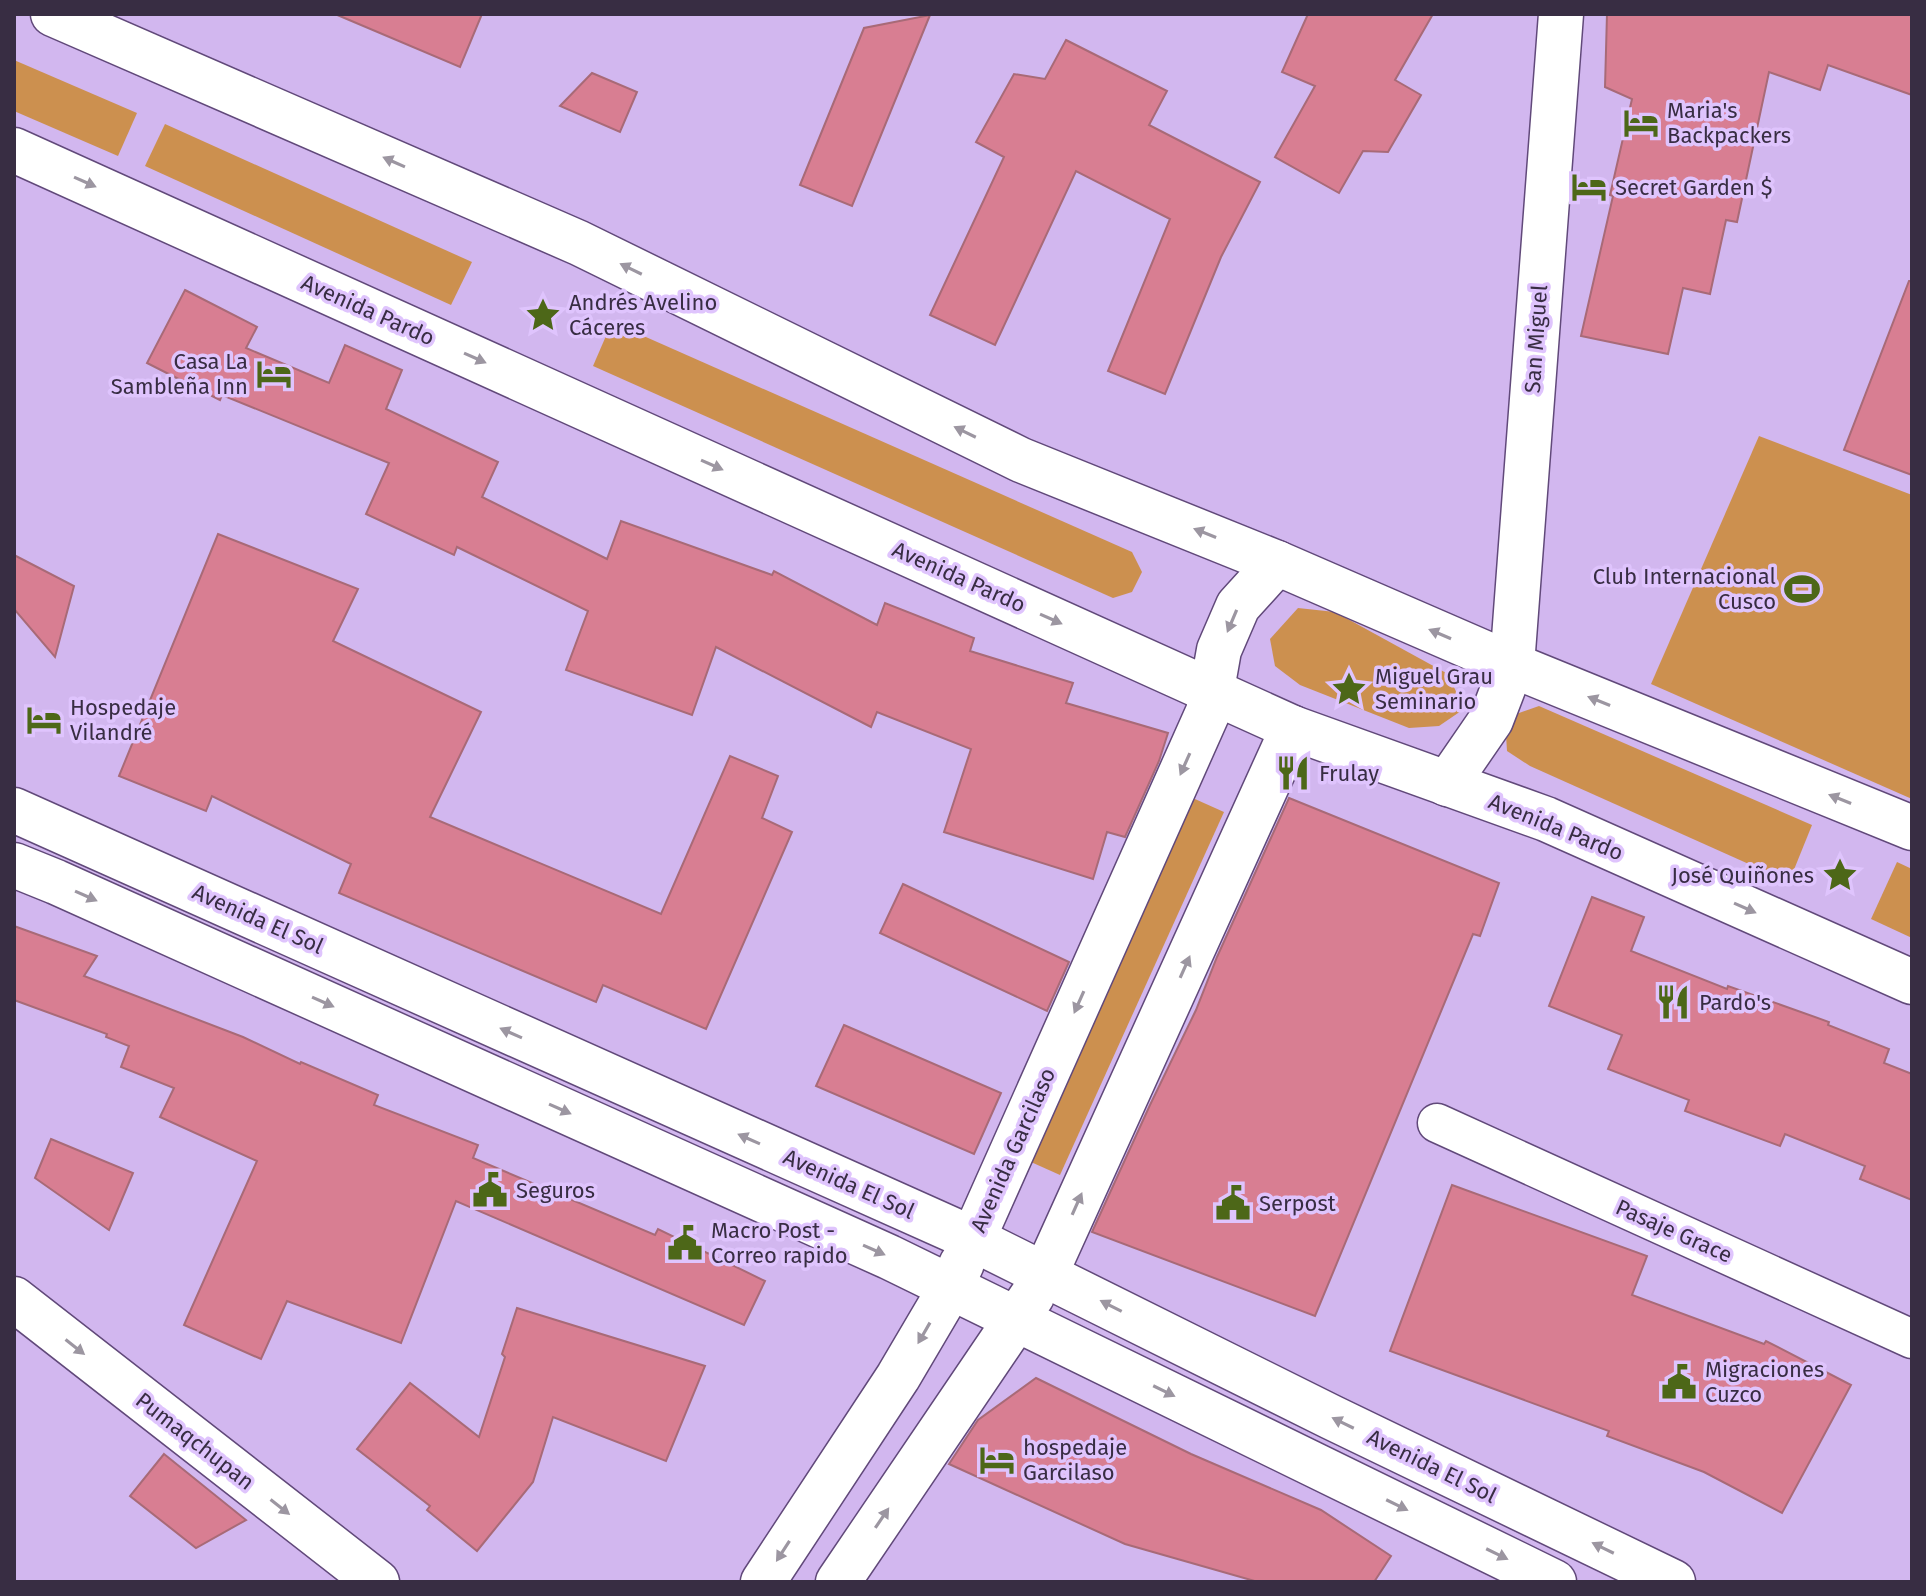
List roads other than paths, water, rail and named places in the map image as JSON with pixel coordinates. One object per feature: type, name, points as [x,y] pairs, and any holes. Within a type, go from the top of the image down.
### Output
[{"type":"street","points":[[53,14],[579,243],[1021,460],[1277,563],[1512,665],[1912,828]]},
{"type":"street","name":"San Miguel","points":[[1447,784],[1491,720],[1512,665],[1561,14]]},
{"type":"street","name":"Avenida Pardo","points":[[14,150],[1293,728],[1546,819],[1912,982]]},
{"type":"street","name":"Avenida Garcilaso","points":[[763,1582],[898,1377],[951,1287],[1208,712],[1219,650],[1238,606],[1277,563]]},
{"type":"street","points":[[838,1582],[1045,1275],[1293,728]]},
{"type":"street","name":"Avenida El Sol","points":[[14,810],[973,1239],[1673,1582]]},
{"type":"street","points":[[14,865],[803,1218],[951,1287],[1554,1582]]},
{"type":"street","name":"Pasaje Grace","points":[[1437,1123],[1912,1339]]},
{"type":"street","name":"Pumaqchupan","points":[[14,1299],[377,1582]]},
{"type":"place","name":"Maria's Backpackers","points":[[1641,123]]},
{"type":"place","name":"Secret Garden $","points":[[1589,187]]},
{"type":"place","name":"Andrés Avelino Cáceres","points":[[543,315]]},
{"type":"place","name":"Casa La Sambleña Inn","points":[[274,374]]},
{"type":"place","name":"Club Internacional Cusco","points":[[1802,589]]},
{"type":"place","name":"Miguel Grau Seminario","points":[[1349,689]]},
{"type":"place","name":"Hospedaje Vilandré","points":[[44,720]]},
{"type":"place","name":"Frulay","points":[[1293,773]]},
{"type":"place","name":"José Quiñones","points":[[1840,875]]},
{"type":"place","name":"Pardo's","points":[[1673,1002]]},
{"type":"place","name":"Seguros","points":[[490,1190]]},
{"type":"place","name":"Serpost","points":[[1233,1203]]},
{"type":"place","name":"Macro Post - Correo rapido","points":[[685,1243]]},
{"type":"place","name":"Migraciones Cuzco","points":[[1679,1382]]},
{"type":"place","name":"hospedaje Garcilaso","points":[[997,1460]]}]
